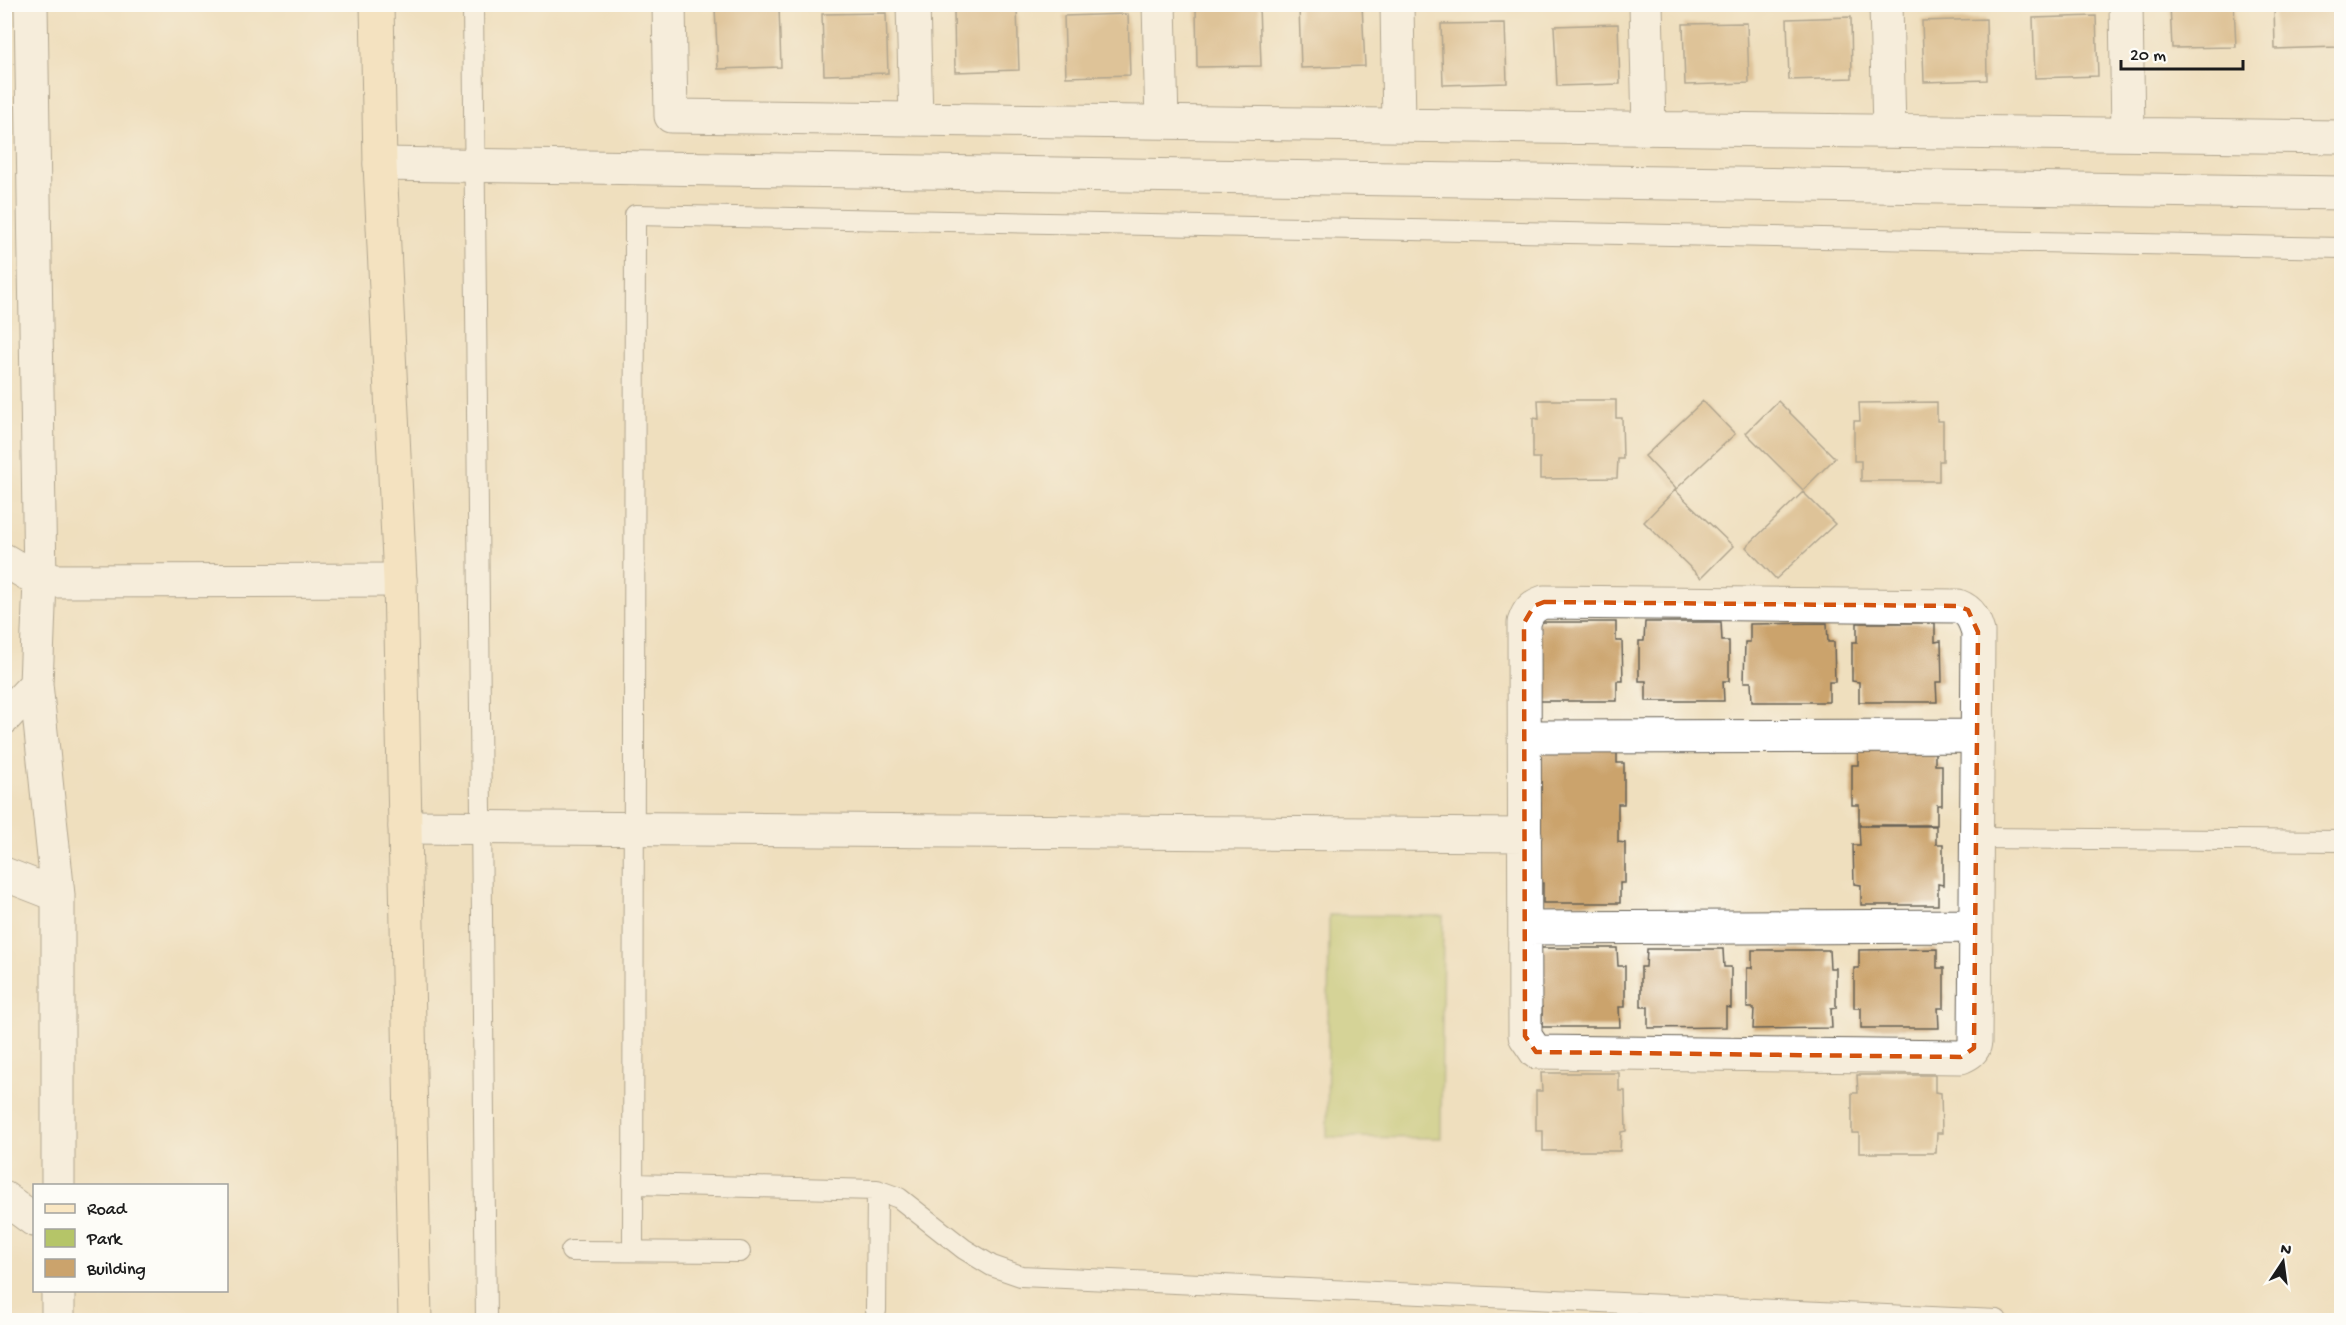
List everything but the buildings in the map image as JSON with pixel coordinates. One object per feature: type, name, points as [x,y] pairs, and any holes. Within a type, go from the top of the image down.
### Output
[{"type":"street","points":[[31,4],[40,581],[36,684],[58,895],[58,1184]]},
{"type":"street","points":[[377,4],[380,164],[400,580],[415,1320]]},
{"type":"street","points":[[669,4],[671,116],[2342,137]]},
{"type":"street","points":[[914,4],[916,119]]},
{"type":"street","points":[[1159,4],[1162,122]]},
{"type":"street","points":[[1397,4],[1399,125]]},
{"type":"street","points":[[1646,4],[1649,128]]},
{"type":"street","points":[[1886,4],[1889,131]]},
{"type":"street","points":[[2126,4],[2128,134]]},
{"type":"street","points":[[380,164],[2342,193]]},
{"type":"street","points":[[4,560],[40,581],[400,580]]},
{"type":"street","points":[[1544,602],[1958,606],[1968,610],[1975,621],[1978,632],[1974,1048],[1961,1057],[1536,1052],[1525,1036],[1524,737],[1524,623],[1527,613],[1534,606],[1544,602]]},
{"type":"street","points":[[4,718],[36,684]]},
{"type":"street","points":[[1524,737],[1977,736]]},
{"type":"street","points":[[405,827],[1525,835]]},
{"type":"street","points":[[4,874],[58,895]]},
{"type":"street","points":[[1525,928],[1976,926]]},
{"type":"street","points":[[4,1198],[33,1219]]},
{"type":"street","points":[[58,1292],[58,1320]]},
{"type":"lane","points":[[473,4],[486,1320]]},
{"type":"lane","points":[[633,1251],[634,215],[2342,248]]},
{"type":"lane","points":[[1977,838],[2342,841]]},
{"type":"lane","points":[[634,1184],[877,1190],[899,1198],[964,1249],[992,1266],[1021,1276],[1997,1320]]},
{"type":"lane","points":[[876,1311],[877,1190]]},
{"type":"lane","points":[[571,1251],[740,1252]]},
{"type":"highlighted area","points":[[1544,602],[1958,606],[1968,610],[1978,632],[1974,1048],[1961,1057],[1536,1052],[1525,1036],[1524,623],[1534,606]]},
{"type":"green space","points":[[1329,915],[1443,916],[1441,1138],[1327,1137]]}]
